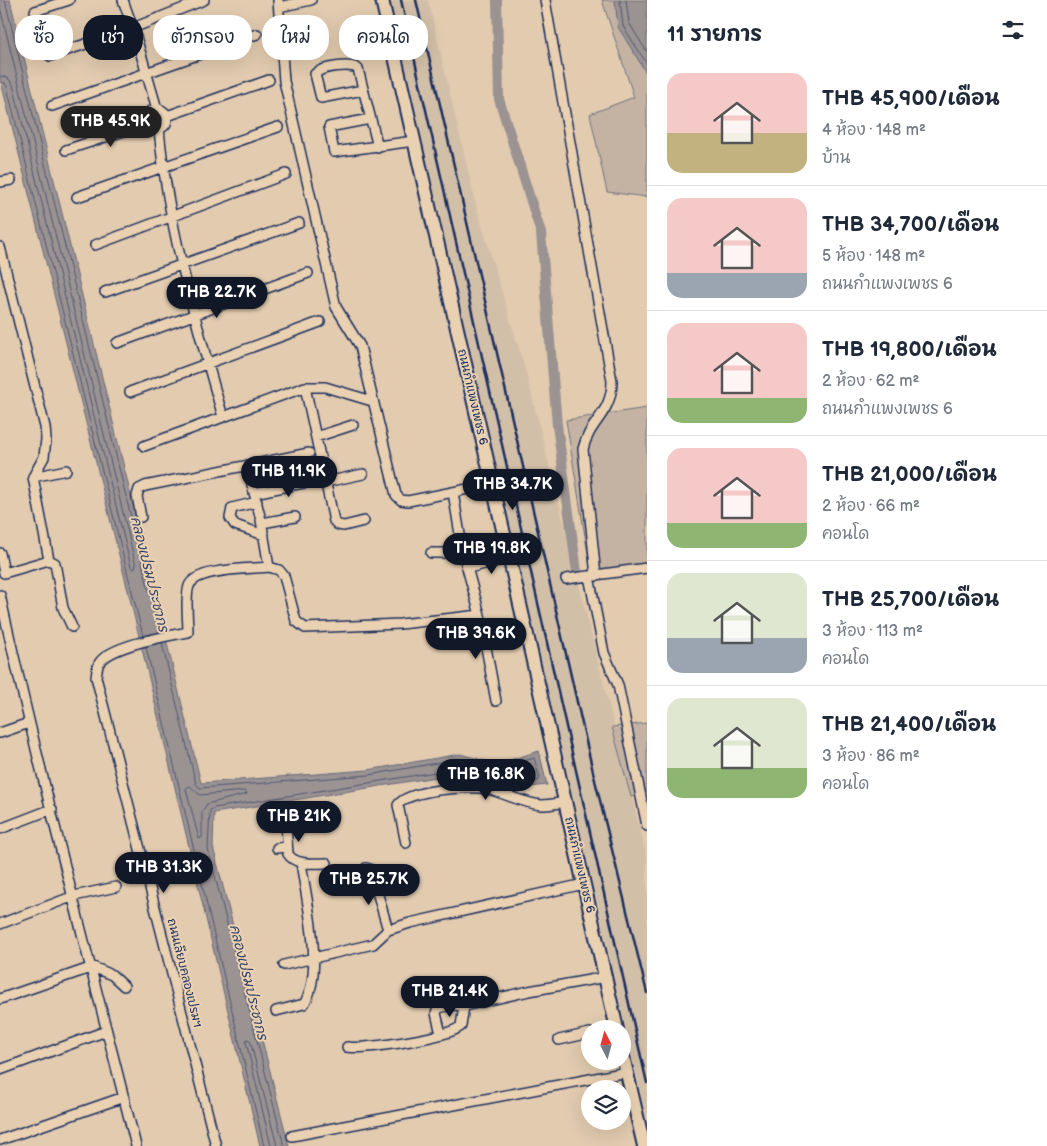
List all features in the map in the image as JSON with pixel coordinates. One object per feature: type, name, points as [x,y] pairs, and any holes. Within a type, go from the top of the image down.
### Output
[{"type":"main road","name":"ถนนกำแพงเพชร 6","points":[[382,0],[614,1020]]},
{"type":"main road","points":[[627,1072],[644,1146]]},
{"type":"street","points":[[35,11],[69,0]]},
{"type":"street","points":[[123,0],[128,15]]},
{"type":"street","points":[[143,24],[204,0]]},
{"type":"street","points":[[311,0],[278,4],[284,81],[336,307],[360,346],[396,495],[401,500],[408,501],[493,484]]},
{"type":"street","points":[[545,0],[612,381],[608,406],[586,438],[583,449],[593,576],[604,653],[618,685],[646,813],[647,826]]},
{"type":"street","points":[[52,106],[257,34]]},
{"type":"street","points":[[142,60],[157,109]]},
{"type":"street","points":[[363,90],[321,98],[315,74],[320,70],[356,66],[363,90],[378,147]]},
{"type":"street","points":[[167,116],[269,80]]},
{"type":"street","points":[[157,109],[163,111],[167,116],[166,123],[159,129],[152,128],[148,123],[148,114],[157,109]]},
{"type":"street","points":[[370,119],[329,127],[332,150],[338,153],[414,141]]},
{"type":"street","points":[[66,150],[148,123]]},
{"type":"street","points":[[77,197],[278,127]]},
{"type":"street","points":[[159,129],[162,167],[181,265],[222,417]]},
{"type":"street","points":[[95,245],[286,174]]},
{"type":"street","points":[[0,182],[11,180]]},
{"type":"street","points":[[105,292],[299,223]]},
{"type":"street","points":[[0,247],[45,427],[44,457],[33,478],[49,560]]},
{"type":"street","points":[[117,343],[308,273]]},
{"type":"street","points":[[130,392],[320,322]]},
{"type":"street","points":[[144,446],[305,387],[325,387],[372,401]]},
{"type":"street","points":[[305,387],[316,437],[322,481],[334,521],[338,525],[344,526],[364,521]]},
{"type":"street","points":[[316,437],[353,425]]},
{"type":"street","points":[[141,517],[137,496],[139,489],[309,453]]},
{"type":"street","points":[[247,465],[262,523],[269,567],[279,570],[284,576],[296,621],[305,628],[400,624],[480,615]]},
{"type":"street","points":[[33,478],[66,470]]},
{"type":"street","points":[[264,535],[235,525],[230,518],[232,508],[256,498],[322,481],[363,474]]},
{"type":"street","points":[[453,492],[463,553],[480,615],[496,701]]},
{"type":"street","points":[[262,523],[295,517]]},
{"type":"street","points":[[0,553],[2,578],[49,560],[55,563],[63,608],[72,627]]},
{"type":"street","points":[[431,553],[463,553]]},
{"type":"street","points":[[468,568],[510,558]]},
{"type":"street","name":"ถนนเลียบคลองเปรมฯ","points":[[216,1146],[96,677],[99,663],[105,656],[130,646],[188,632],[188,587],[193,578],[205,573],[269,567]]},
{"type":"street","points":[[566,579],[647,568]]},
{"type":"street","points":[[0,595],[29,723],[136,1146]]},
{"type":"street","points":[[0,733],[29,723]]},
{"type":"street","points":[[406,843],[398,805],[402,800],[412,795],[460,788],[485,788],[543,805],[566,802]]},
{"type":"street","points":[[285,809],[287,847],[291,858],[295,862],[327,863]]},
{"type":"street","points":[[0,829],[52,810]]},
{"type":"street","points":[[277,848],[287,847]]},
{"type":"street","points":[[276,1011],[304,1004],[312,987],[314,958],[301,862]]},
{"type":"street","points":[[366,868],[370,869],[372,874],[388,930]]},
{"type":"street","points":[[284,965],[373,944],[388,930],[584,884]]},
{"type":"street","points":[[0,924],[74,896],[116,887]]},
{"type":"street","points":[[0,999],[91,968],[112,975],[124,986]]},
{"type":"street","points":[[441,1034],[436,1013],[438,1008],[452,1005],[464,1006],[529,991],[606,977]]},
{"type":"street","points":[[347,1047],[378,1046],[458,1029],[461,1026],[464,1006]]},
{"type":"street","points":[[0,1070],[106,1032]]},
{"type":"street","points":[[559,1040],[581,1035]]},
{"type":"street","points":[[292,1136],[627,1072]]},
{"type":"street","points":[[0,1140],[124,1097]]},
{"type":"shaded area","points":[[389,0],[428,0],[477,209],[527,376],[647,858],[647,1119],[631,1050],[631,1020],[624,1020],[403,60],[428,60],[428,15],[392,15]]},
{"type":"shaded area","points":[[602,0],[615,0],[619,27],[647,74],[647,197],[607,192],[590,114],[634,97]]},
{"type":"shaded area","points":[[647,408],[647,566],[592,579],[566,420]]},
{"type":"shaded area","points":[[647,723],[647,792],[631,797],[612,727]]},
{"type":"water","name":"คลองเปรมประชากร","points":[[0,0],[10,0],[15,20],[15,60],[25,60],[201,783],[368,770],[460,754],[497,764],[539,751],[547,785],[513,789],[474,779],[436,777],[214,813],[213,847],[289,1146],[260,1146],[133,611],[0,78]]},
{"type":"water","points":[[615,0],[647,0],[647,74],[618,27]]},
{"type":"waterway","points":[[497,0],[499,99],[541,233],[557,425],[577,572]]},
{"type":"railway","points":[[401,0],[647,1083]]},
{"type":"railway","points":[[416,0],[594,776],[647,993]]}]
